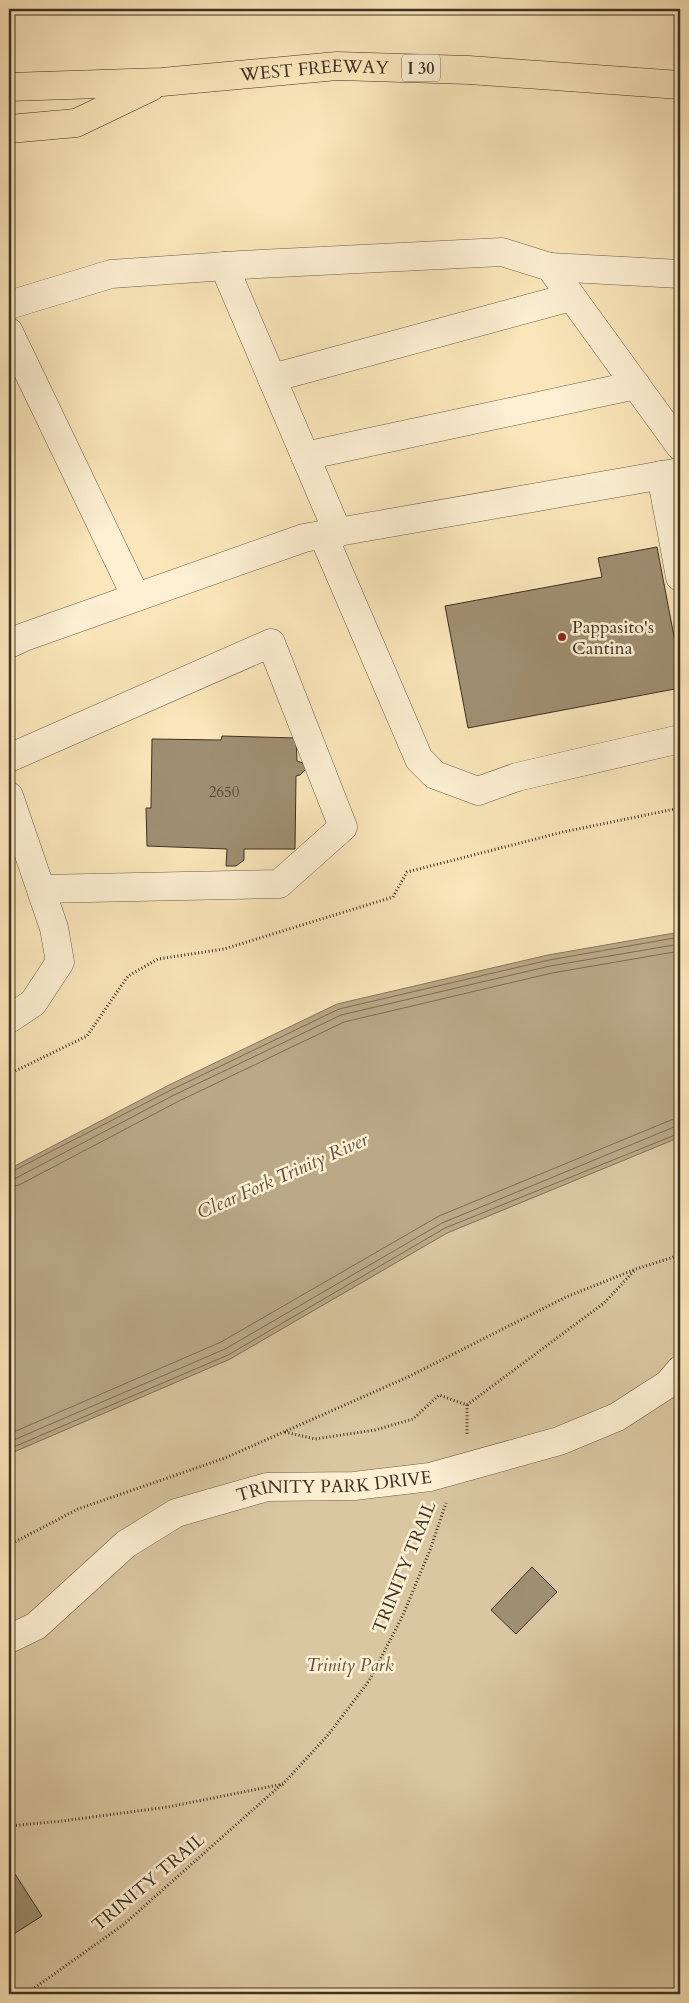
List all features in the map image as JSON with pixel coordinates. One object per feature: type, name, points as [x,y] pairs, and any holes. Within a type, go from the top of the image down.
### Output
[{"type":"highway","name":"WEST FREEWAY","points":[[9,88],[162,82],[337,66],[468,70],[680,85]]},
{"type":"highway","points":[[9,129],[76,123],[162,82]]},
{"type":"street","points":[[9,305],[111,274],[224,266],[502,252],[550,267],[680,274]]},
{"type":"street","points":[[224,266],[305,456],[330,534],[419,759],[435,776],[478,791],[517,777],[680,739]]},
{"type":"street","points":[[550,267],[680,446]]},
{"type":"street","points":[[272,378],[571,296]]},
{"type":"street","points":[[9,332],[136,598]]},
{"type":"street","points":[[305,456],[636,385]]},
{"type":"street","points":[[9,644],[24,637],[304,538],[671,474],[680,577]]},
{"type":"street","points":[[9,758],[271,643],[343,827],[279,884],[41,889]]},
{"type":"street","points":[[9,796],[54,928],[60,962],[33,1003],[9,1020]]},
{"type":"street","name":"TRINITY PARK DRIVE","points":[[9,1639],[36,1626],[126,1544],[176,1513],[267,1487],[354,1486],[430,1477],[558,1440],[617,1417],[668,1384],[680,1370]]},
{"type":"path","points":[[9,1074],[87,1036],[128,976],[158,959],[224,949],[392,897],[407,872],[563,832],[680,808]]},
{"type":"path","points":[[9,1546],[78,1509],[225,1458],[285,1432],[408,1377],[566,1297],[636,1269],[680,1255]]},
{"type":"path","points":[[285,1432],[315,1439],[375,1430],[413,1419],[439,1395],[467,1405],[604,1303],[636,1269]]},
{"type":"path","name":"TRINITY TRAIL","points":[[26,1994],[122,1925],[283,1784],[328,1735],[369,1681],[410,1598],[430,1550],[467,1435],[467,1405]]},
{"type":"path","points":[[9,1826],[168,1807],[283,1784]]},
{"type":"green space","name":"Trinity Park","points":[[680,1137],[680,1994],[9,1994],[9,1454],[230,1359],[447,1233]]},
{"type":"water","name":"Clear Fork Trinity River","points":[[680,932],[680,1137],[447,1233],[230,1359],[9,1454],[9,1169],[169,1085],[337,1004],[548,955]]},
{"type":"building","name":"Pappasito's Cantina","points":[[657,547],[680,668],[680,688],[468,728],[445,606],[602,577],[598,558]]},
{"type":"building","points":[[222,736],[296,738],[297,761],[303,763],[306,769],[296,776],[295,849],[244,849],[244,860],[236,866],[226,866],[227,849],[147,846],[146,808],[151,808],[152,739],[221,740]]},
{"type":"building","points":[[532,1567],[557,1592],[516,1634],[491,1610]]},
{"type":"building","points":[[15,1874],[42,1916],[9,1937],[9,1878]]},
{"type":"place","name":"Pappasito's Cantina","points":[[562,637]]}]
